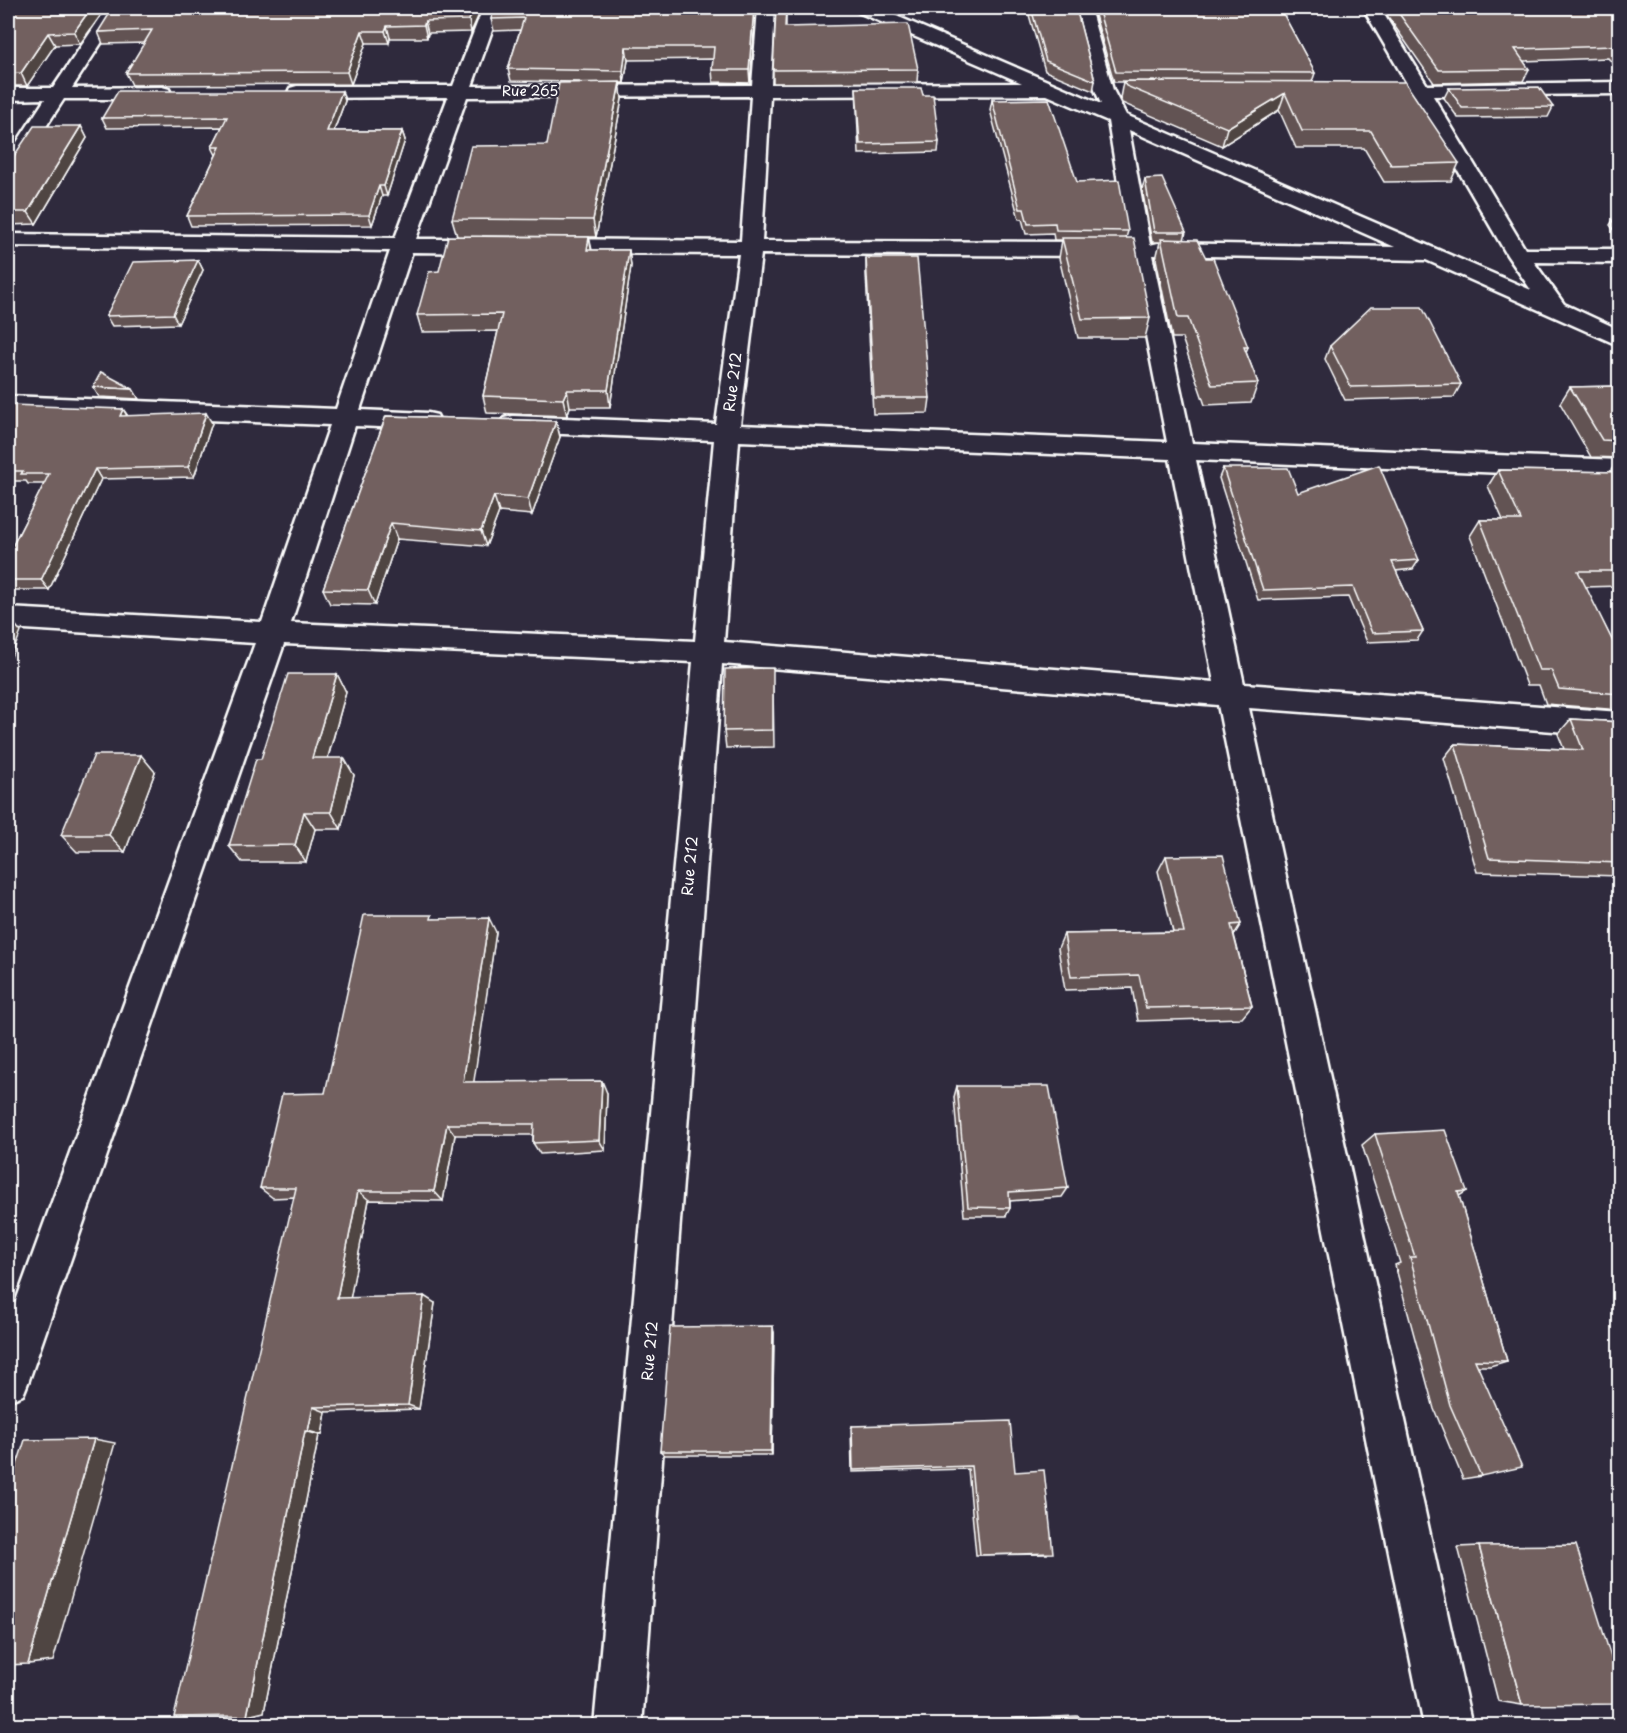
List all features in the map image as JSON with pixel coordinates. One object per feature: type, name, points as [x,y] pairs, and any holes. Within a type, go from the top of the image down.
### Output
[{"type":"street","points":[[8,170],[116,8]]},
{"type":"street","points":[[8,1380],[273,633],[403,245],[491,8]]},
{"type":"street","name":"Rue 212","points":[[618,1725],[727,432],[751,247],[766,8]]},
{"type":"street","points":[[864,8],[1052,89],[1116,99],[1431,254],[1620,339]]},
{"type":"street","points":[[1082,8],[1116,99],[1140,249],[1231,695],[1448,1725]]},
{"type":"street","points":[[1372,8],[1518,255],[1556,309]]},
{"type":"street","points":[[1351,91],[1620,87]]},
{"type":"street","name":"Rue 265","points":[[283,92],[1052,89]]},
{"type":"street","points":[[8,94],[177,93]]},
{"type":"street","points":[[8,240],[517,246],[1140,249],[1431,254]]},
{"type":"street","points":[[1518,255],[1620,256]]},
{"type":"street","points":[[8,404],[453,422]]},
{"type":"street","points":[[489,423],[1620,469]]},
{"type":"street","points":[[8,618],[273,633],[708,652],[1620,724]]},
{"type":"building","points":[[8,8],[91,8],[74,32],[48,33],[21,73],[8,74]]},
{"type":"building","points":[[113,8],[474,8],[469,20],[425,21],[424,25],[387,26],[385,31],[362,31],[347,72],[126,73],[152,30],[98,32]]},
{"type":"building","points":[[495,8],[754,8],[749,70],[712,70],[714,47],[626,47],[623,71],[508,69],[524,18],[491,19]]},
{"type":"building","points":[[776,8],[786,8],[785,27],[908,24],[918,69],[773,70]]},
{"type":"building","points":[[1031,8],[1076,8],[1095,81],[1046,61]]},
{"type":"building","points":[[1098,8],[1280,8],[1315,73],[1116,72]]},
{"type":"building","points":[[1395,8],[1620,8],[1620,51],[1615,46],[1515,49],[1529,69],[1439,70]]},
{"type":"building","points":[[1123,81],[1405,82],[1459,163],[1391,165],[1371,131],[1302,131],[1285,93],[1227,128],[1126,86]]},
{"type":"building","points":[[620,82],[593,220],[452,219],[471,146],[547,145],[559,83]]},
{"type":"building","points":[[1539,87],[1553,107],[1462,108],[1449,88]]},
{"type":"building","points":[[856,88],[921,88],[923,95],[933,95],[939,142],[860,144]]},
{"type":"building","points":[[118,91],[342,91],[327,131],[402,131],[384,186],[379,186],[369,215],[187,216],[220,147],[212,147],[227,117],[102,118]]},
{"type":"building","points":[[1049,99],[1077,182],[1119,180],[1128,231],[1056,230],[1055,223],[1028,224],[1024,209],[1020,209],[992,100]]},
{"type":"building","points":[[34,126],[81,126],[28,212],[8,212],[8,163]]},
{"type":"building","points":[[1162,178],[1186,232],[1154,232],[1145,179]]},
{"type":"building","points":[[448,236],[589,237],[587,250],[629,250],[608,390],[567,390],[563,399],[483,396],[502,314],[417,315],[429,272],[439,271]]},
{"type":"building","points":[[1062,238],[1134,238],[1150,318],[1082,319]]},
{"type":"building","points":[[1161,239],[1197,240],[1206,258],[1213,258],[1248,347],[1244,347],[1258,383],[1212,385],[1188,318],[1178,318]]},
{"type":"building","points":[[866,258],[917,258],[930,398],[874,398]]},
{"type":"building","points":[[198,260],[173,314],[106,316],[133,262]]},
{"type":"building","points":[[1371,307],[1422,307],[1461,384],[1351,387],[1330,346]]},
{"type":"building","points":[[101,372],[133,389],[93,387]]},
{"type":"building","points":[[1620,386],[1620,441],[1602,440],[1570,387]]},
{"type":"building","points":[[10,405],[123,409],[120,416],[206,413],[188,467],[95,469],[41,580],[8,580],[8,555],[49,474],[21,474],[23,471],[8,471],[8,408]]},
{"type":"building","points":[[386,416],[556,421],[528,499],[494,496],[481,531],[391,523],[368,590],[323,589]]},
{"type":"building","points":[[1379,465],[1419,560],[1392,562],[1423,631],[1372,633],[1353,587],[1263,590],[1223,468],[1288,468],[1298,493]]},
{"type":"building","points":[[1498,470],[1620,472],[1620,571],[1578,571],[1620,656],[1620,694],[1559,689],[1551,670],[1539,670],[1480,520],[1521,520]]},
{"type":"building","points":[[773,668],[773,730],[724,731],[725,669]]},
{"type":"building","points":[[288,674],[337,674],[312,758],[344,758],[331,812],[304,812],[295,845],[229,846],[256,759],[261,759]]},
{"type":"building","points":[[1571,719],[1620,722],[1620,863],[1489,858],[1455,744],[1583,750]]},
{"type":"building","points":[[94,755],[141,755],[109,835],[61,835]]},
{"type":"building","points":[[1223,855],[1241,924],[1231,925],[1252,1006],[1146,1008],[1139,975],[1071,977],[1064,934],[1184,932],[1166,856]]},
{"type":"building","points":[[364,915],[432,915],[431,919],[489,918],[463,1082],[602,1081],[599,1140],[533,1143],[534,1124],[447,1124],[434,1191],[358,1191],[337,1298],[424,1296],[408,1405],[313,1407],[308,1431],[305,1431],[247,1716],[174,1717],[296,1188],[260,1188],[282,1094],[325,1093]]},
{"type":"building","points":[[957,1086],[1049,1086],[1068,1188],[1009,1192],[1010,1208],[968,1207]]},
{"type":"building","points":[[1445,1130],[1467,1191],[1458,1192],[1507,1361],[1475,1360],[1522,1467],[1481,1476],[1450,1405],[1410,1257],[1415,1257],[1375,1134]]},
{"type":"building","points":[[773,1326],[771,1451],[660,1451],[670,1327]]},
{"type":"building","points":[[1010,1421],[1015,1472],[1044,1470],[1053,1553],[980,1555],[971,1466],[853,1470],[852,1426]]},
{"type":"building","points":[[94,1439],[28,1664],[8,1665],[8,1492],[25,1440]]},
{"type":"building","points":[[1576,1545],[1620,1686],[1620,1704],[1522,1705],[1479,1546]]},
{"type":"building","points":[[1086,1721],[1087,1725],[992,1725]]}]
